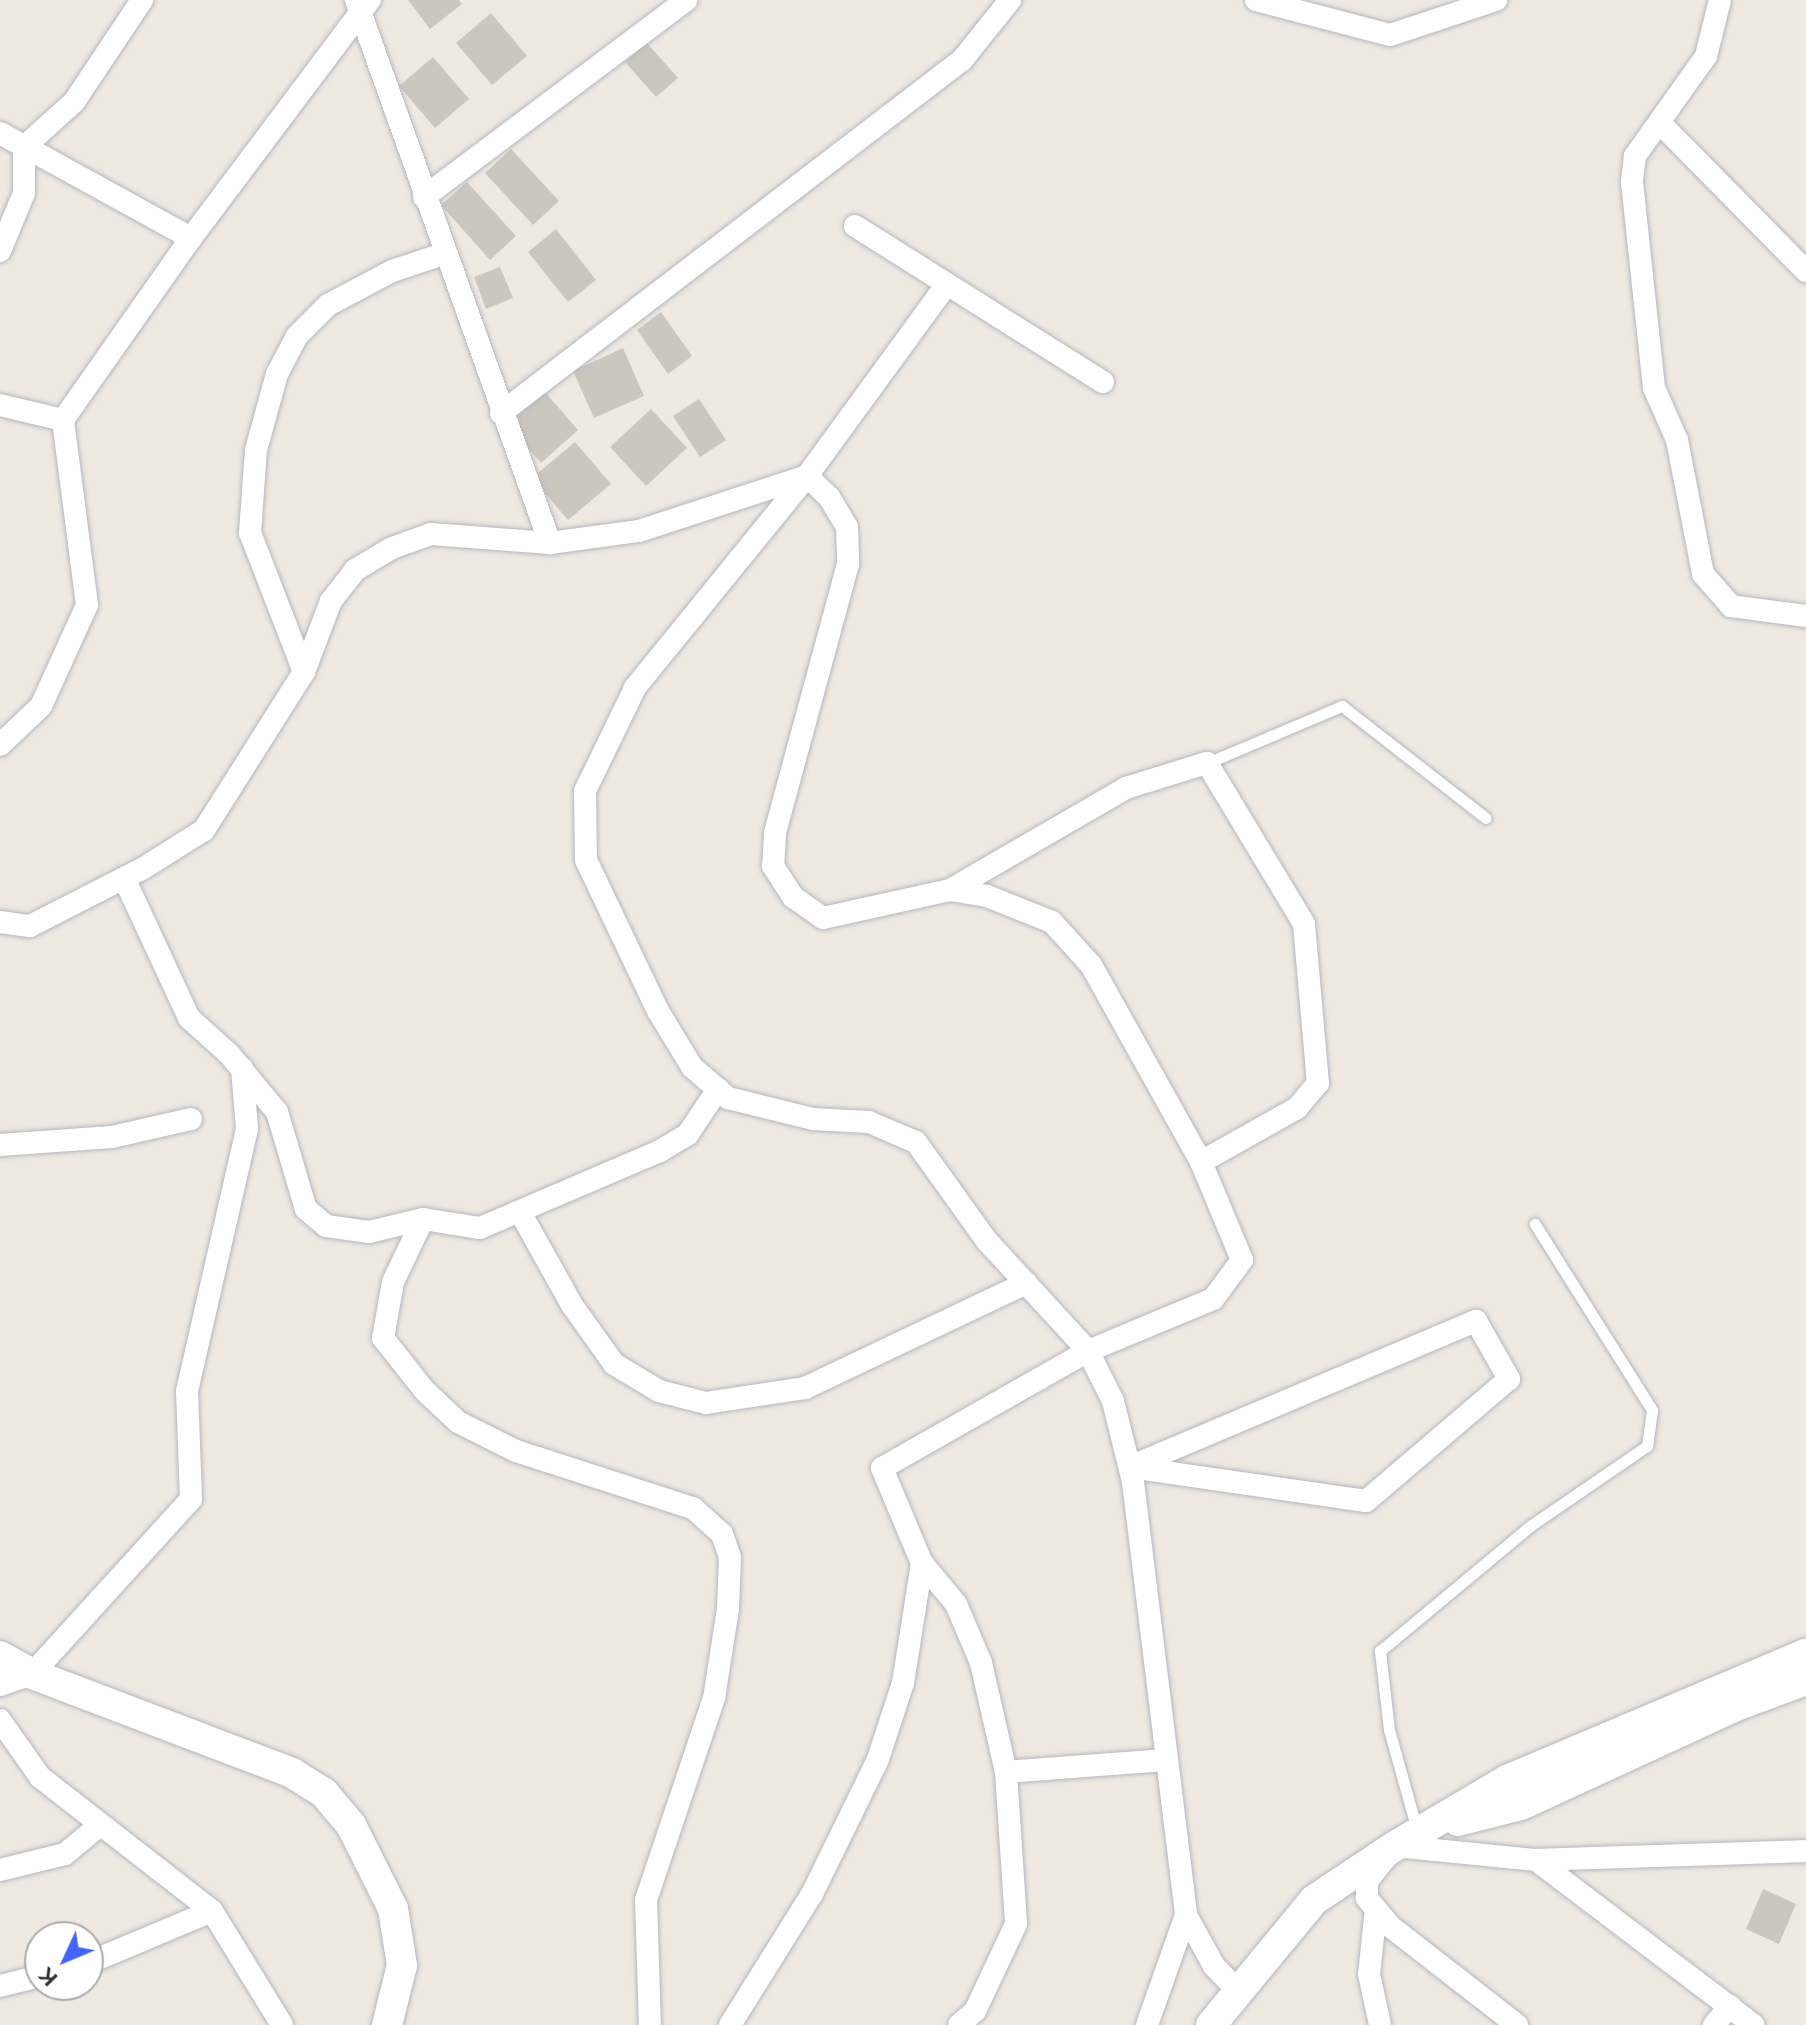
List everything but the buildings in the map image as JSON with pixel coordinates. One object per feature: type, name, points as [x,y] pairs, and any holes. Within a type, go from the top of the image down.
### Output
[{"type":"main road","points":[[1211,2025],[1314,1900],[1415,1836],[1507,1780],[1806,1654]]},
{"type":"main road","points":[[0,1656],[32,1674],[292,1773],[324,1793],[351,1825],[393,1909],[402,1965],[387,2025]]},
{"type":"main road","points":[[1415,1836],[1521,1805],[1736,1706],[1806,1680]]},
{"type":"street","points":[[2,242],[24,193],[24,147],[74,102],[142,0]]},
{"type":"street","points":[[424,197],[686,0]]},
{"type":"street","points":[[501,413],[962,60],[1010,0]]},
{"type":"street","points":[[1256,0],[1390,35],[1496,0]]},
{"type":"street","points":[[1720,0],[1706,56],[1635,156],[1632,182],[1654,388],[1677,440],[1703,574],[1731,606],[1806,616]]},
{"type":"street","points":[[362,3],[443,254],[550,543]]},
{"type":"street","points":[[0,745],[41,706],[87,605],[63,420],[362,3]]},
{"type":"street","points":[[1660,123],[1806,271]]},
{"type":"street","points":[[0,133],[191,238]]},
{"type":"street","points":[[855,226],[1103,382]]},
{"type":"street","points":[[304,672],[250,533],[256,450],[277,374],[297,336],[328,305],[392,271],[443,254]]},
{"type":"street","points":[[947,284],[807,476],[635,688],[585,791],[586,860],[658,1011],[692,1067],[728,1098],[813,1119],[869,1122],[916,1142],[987,1241],[1088,1351],[1113,1401],[1130,1467],[1186,1915],[1214,1966],[1240,1993]]},
{"type":"street","points":[[0,405],[63,420]]},
{"type":"street","points":[[0,922],[30,926],[124,878],[204,830],[304,672],[331,601],[355,570],[392,548],[431,534],[550,543],[639,531],[807,476]]},
{"type":"street","points":[[807,476],[829,497],[847,527],[848,564],[775,833],[773,866],[793,897],[823,918],[950,890],[1126,788],[1207,763],[1304,924],[1318,1083],[1297,1108],[1275,1123],[1201,1162]]},
{"type":"street","points":[[124,878],[189,1018],[242,1068],[277,1112],[306,1209],[326,1226],[369,1232],[423,1219],[480,1228],[688,1134],[718,1089]]},
{"type":"street","points":[[950,890],[987,896],[1052,922],[1091,965],[1201,1162],[1242,1260],[1230,1283],[1213,1299],[1088,1351],[882,1468],[922,1563],[956,1604],[981,1663],[1006,1772],[1016,1924],[975,2011],[959,2025]]},
{"type":"street","points":[[0,1685],[32,1674],[191,1499],[187,1391],[247,1128],[242,1068]]},
{"type":"street","points":[[0,1145],[112,1137],[191,1119]]},
{"type":"street","points":[[520,1212],[572,1305],[614,1364],[659,1391],[706,1403],[805,1388],[1026,1283]]},
{"type":"street","points":[[423,1219],[393,1282],[383,1338],[424,1390],[458,1422],[516,1451],[693,1508],[722,1534],[730,1557],[728,1609],[714,1698],[646,1900],[650,2025]]},
{"type":"street","points":[[1476,1321],[1509,1379],[1366,1501],[1130,1467],[1476,1321]]},
{"type":"street","points":[[730,2025],[812,1894],[878,1759],[903,1683],[922,1563]]},
{"type":"street","points":[[0,1720],[40,1777],[212,1911],[282,2025]]},
{"type":"street","points":[[1006,1772],[1165,1760]]},
{"type":"street","points":[[0,1870],[65,1854],[100,1825]]},
{"type":"street","points":[[1517,2025],[1391,1927],[1367,1898],[1367,1881],[1415,1836],[1536,1860],[1806,1851]]},
{"type":"street","points":[[1536,1860],[1753,2025]]},
{"type":"street","points":[[1376,1909],[1369,1974],[1380,2025]]},
{"type":"street","points":[[104,1956],[212,1911]]},
{"type":"street","points":[[1147,2025],[1186,1915]]},
{"type":"street","points":[[0,1986],[24,1980]]},
{"type":"street","points":[[1714,2025],[1730,2006]]},
{"type":"lane","points":[[1207,763],[1342,706],[1486,818]]},
{"type":"lane","points":[[1415,1836],[1389,1730],[1380,1651],[1530,1526],[1647,1446],[1652,1410],[1535,1224]]}]
